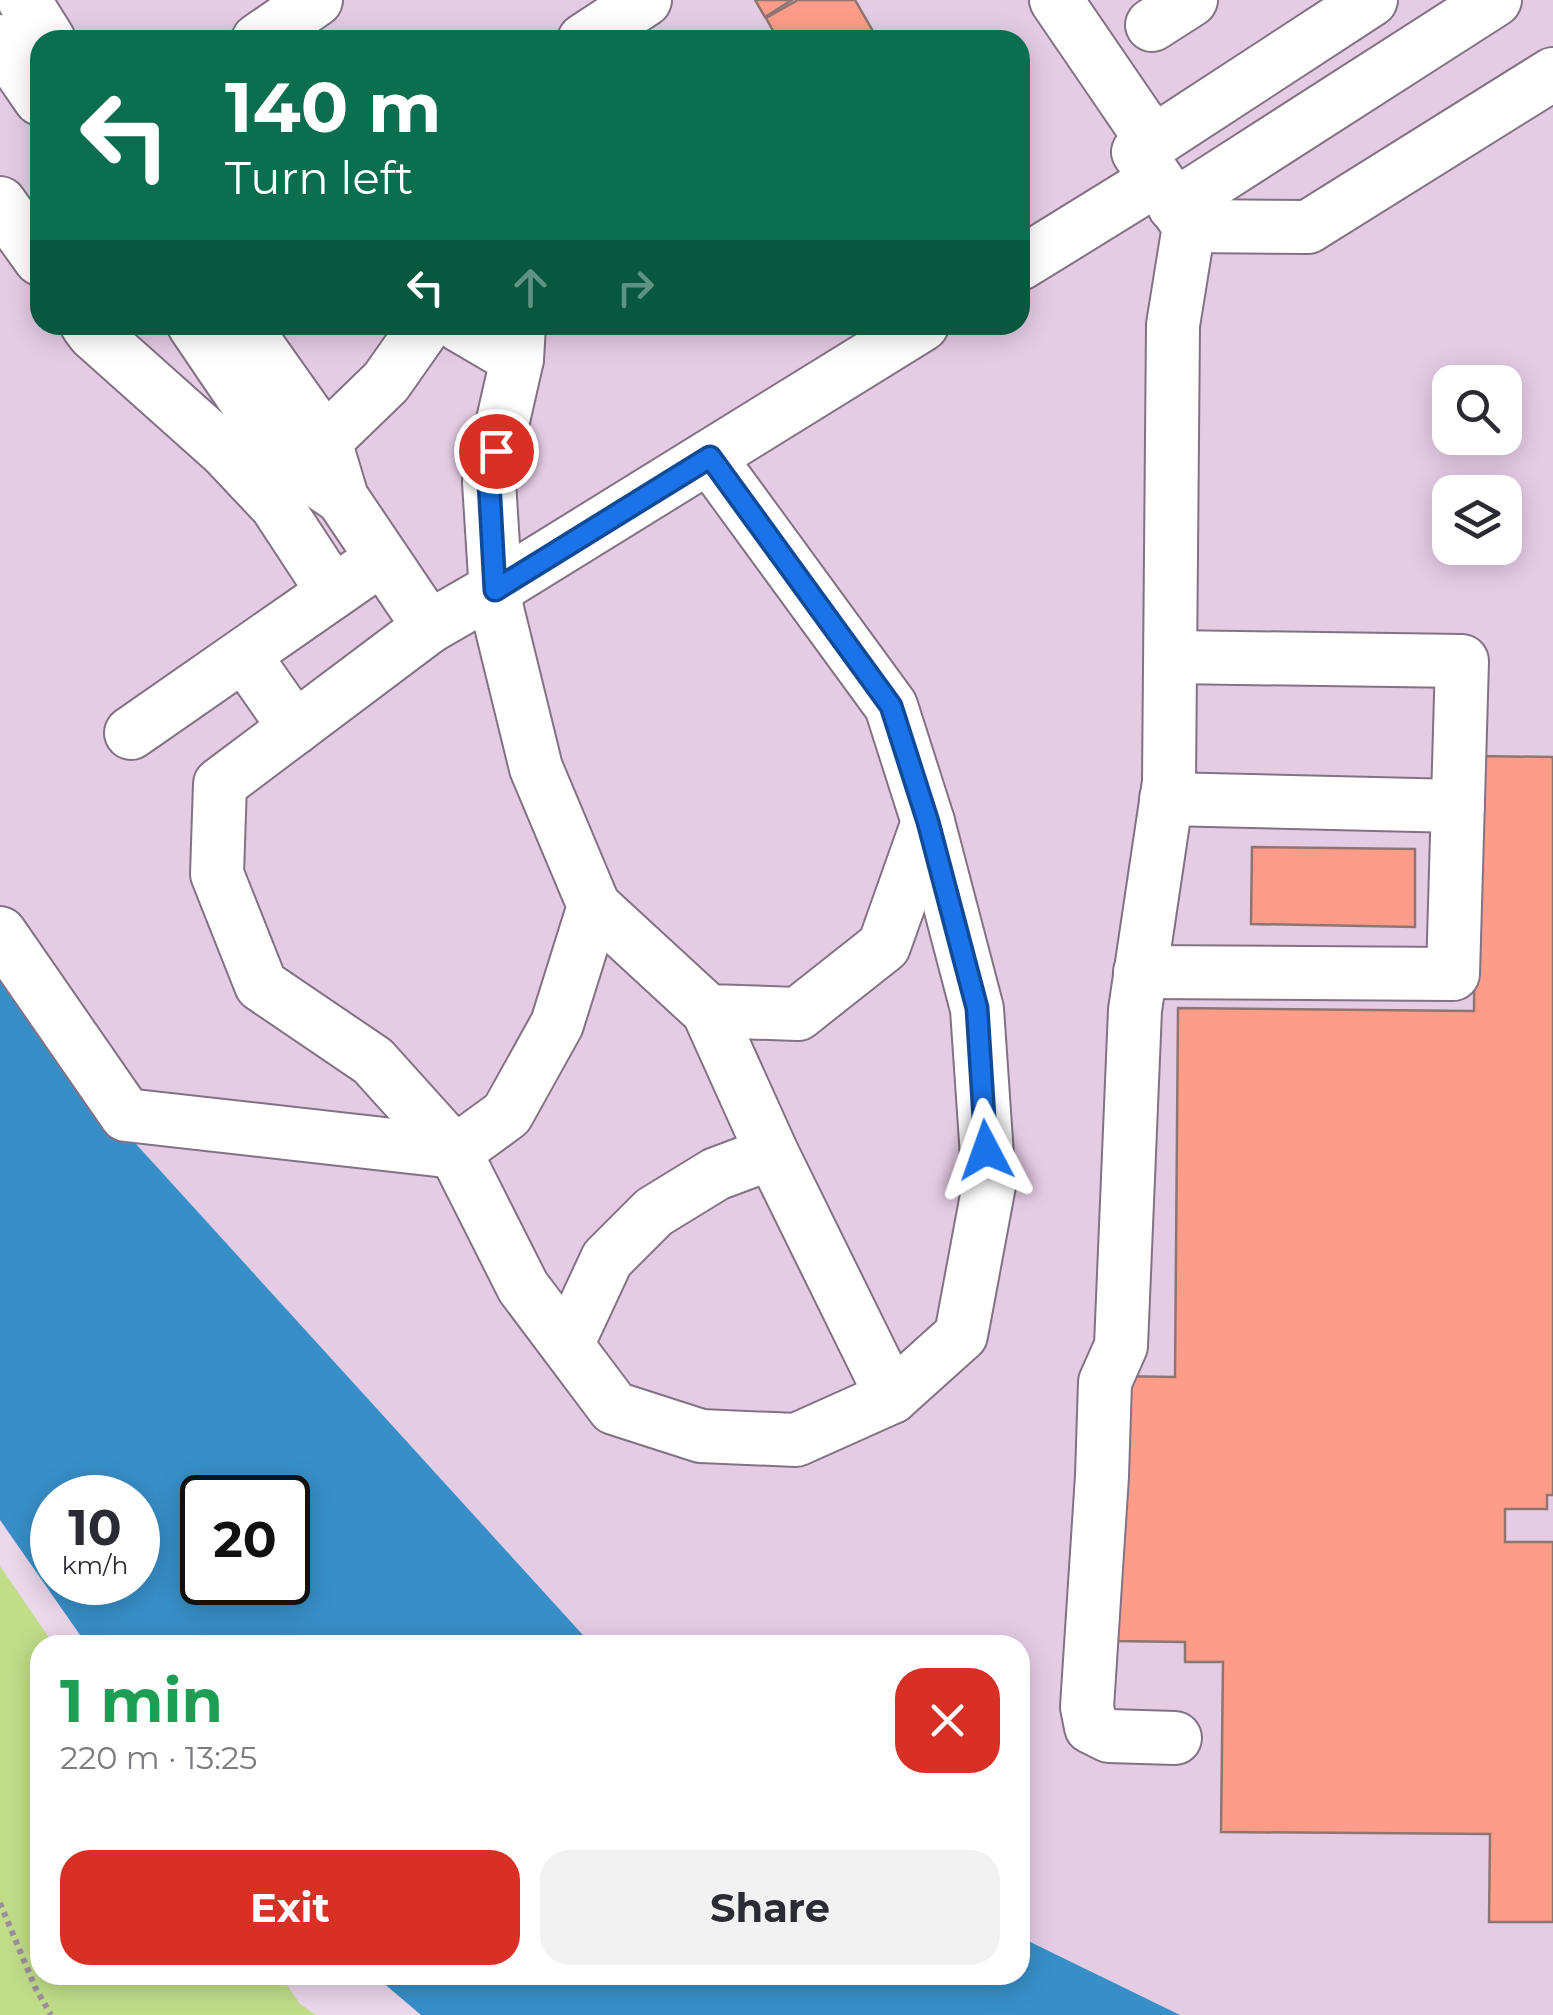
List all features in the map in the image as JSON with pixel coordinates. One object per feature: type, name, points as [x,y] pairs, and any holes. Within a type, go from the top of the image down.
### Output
[{"type":"lane","points":[[24,0],[14,49],[30,80]]},
{"type":"lane","points":[[272,30],[316,0]]},
{"type":"lane","points":[[584,30],[591,0]]},
{"type":"lane","points":[[598,30],[645,0]]},
{"type":"lane","points":[[1056,0],[1162,181],[1173,325],[1169,782],[1135,1010],[1122,1346],[1104,1382],[1087,1708],[1091,1727],[1109,1736],[1175,1738]]},
{"type":"lane","points":[[1162,181],[1371,0]]},
{"type":"lane","points":[[1030,258],[1162,181],[1495,0]]},
{"type":"lane","points":[[1162,181],[1308,226],[1553,74]]},
{"type":"lane","points":[[15,202],[30,236]]},
{"type":"lane","points":[[95,335],[224,450],[276,505],[333,592]]},
{"type":"lane","points":[[201,335],[285,459],[342,498]]},
{"type":"lane","points":[[250,335],[324,440],[342,498],[430,626]]},
{"type":"lane","points":[[324,440],[386,382],[419,335]]},
{"type":"lane","points":[[494,335],[518,342],[489,482],[495,590],[536,768],[594,906],[708,1012],[772,1153],[892,1397]]},
{"type":"lane","points":[[710,457],[891,706],[928,822],[977,1008],[989,1185],[961,1334],[892,1397],[796,1440],[701,1436],[614,1408],[523,1287],[454,1152],[374,1061],[261,986],[217,874],[220,784],[430,626],[495,590],[906,335]]},
{"type":"lane","points":[[131,733],[383,558]]},
{"type":"lane","points":[[244,654],[295,728]]},
{"type":"lane","points":[[1140,972],[1453,974],[1462,662],[1171,657]]},
{"type":"lane","points":[[1166,799],[1458,806]]},
{"type":"lane","points":[[708,1012],[798,1014],[884,946],[928,822]]},
{"type":"lane","points":[[0,934],[126,1115],[454,1152],[507,1114],[557,1024],[594,906]]},
{"type":"lane","points":[[567,1345],[607,1259],[654,1212],[716,1174],[772,1153]]},
{"type":"path","points":[[0,1904],[30,1977]]},
{"type":"path","points":[[33,1985],[51,2015]]},
{"type":"shaded area","points":[[0,0],[1553,0],[1553,2015],[1111,2015],[1030,1962],[1030,1635],[579,1635],[126,1133],[0,957]]},
{"type":"green space","points":[[0,1566],[47,1635],[30,1635],[30,1985],[287,1985],[300,2004],[316,2015],[0,2015]]},
{"type":"water","points":[[0,957],[126,1133],[583,1635],[80,1635],[59,1605],[160,1605],[160,1475],[30,1475],[30,1563],[0,1520]]},
{"type":"water","points":[[1030,1942],[1180,2015],[421,2015],[386,1985],[1030,1985]]},
{"type":"building","points":[[755,0],[792,0],[765,17]]},
{"type":"building","points":[[798,0],[855,0],[872,30],[773,30],[766,18]]},
{"type":"building","points":[[1476,756],[1553,757],[1553,1495],[1547,1495],[1547,1509],[1505,1509],[1505,1542],[1553,1542],[1553,1922],[1489,1922],[1490,1834],[1221,1832],[1223,1662],[1185,1662],[1185,1642],[1113,1641],[1116,1376],[1175,1377],[1178,1008],[1474,1011]]},
{"type":"building","points":[[1252,847],[1415,849],[1415,927],[1251,924]]},
{"type":"route","points":[[496,451],[489,482],[495,590],[710,457],[891,706],[928,822],[977,1008],[986,1150]]}]
